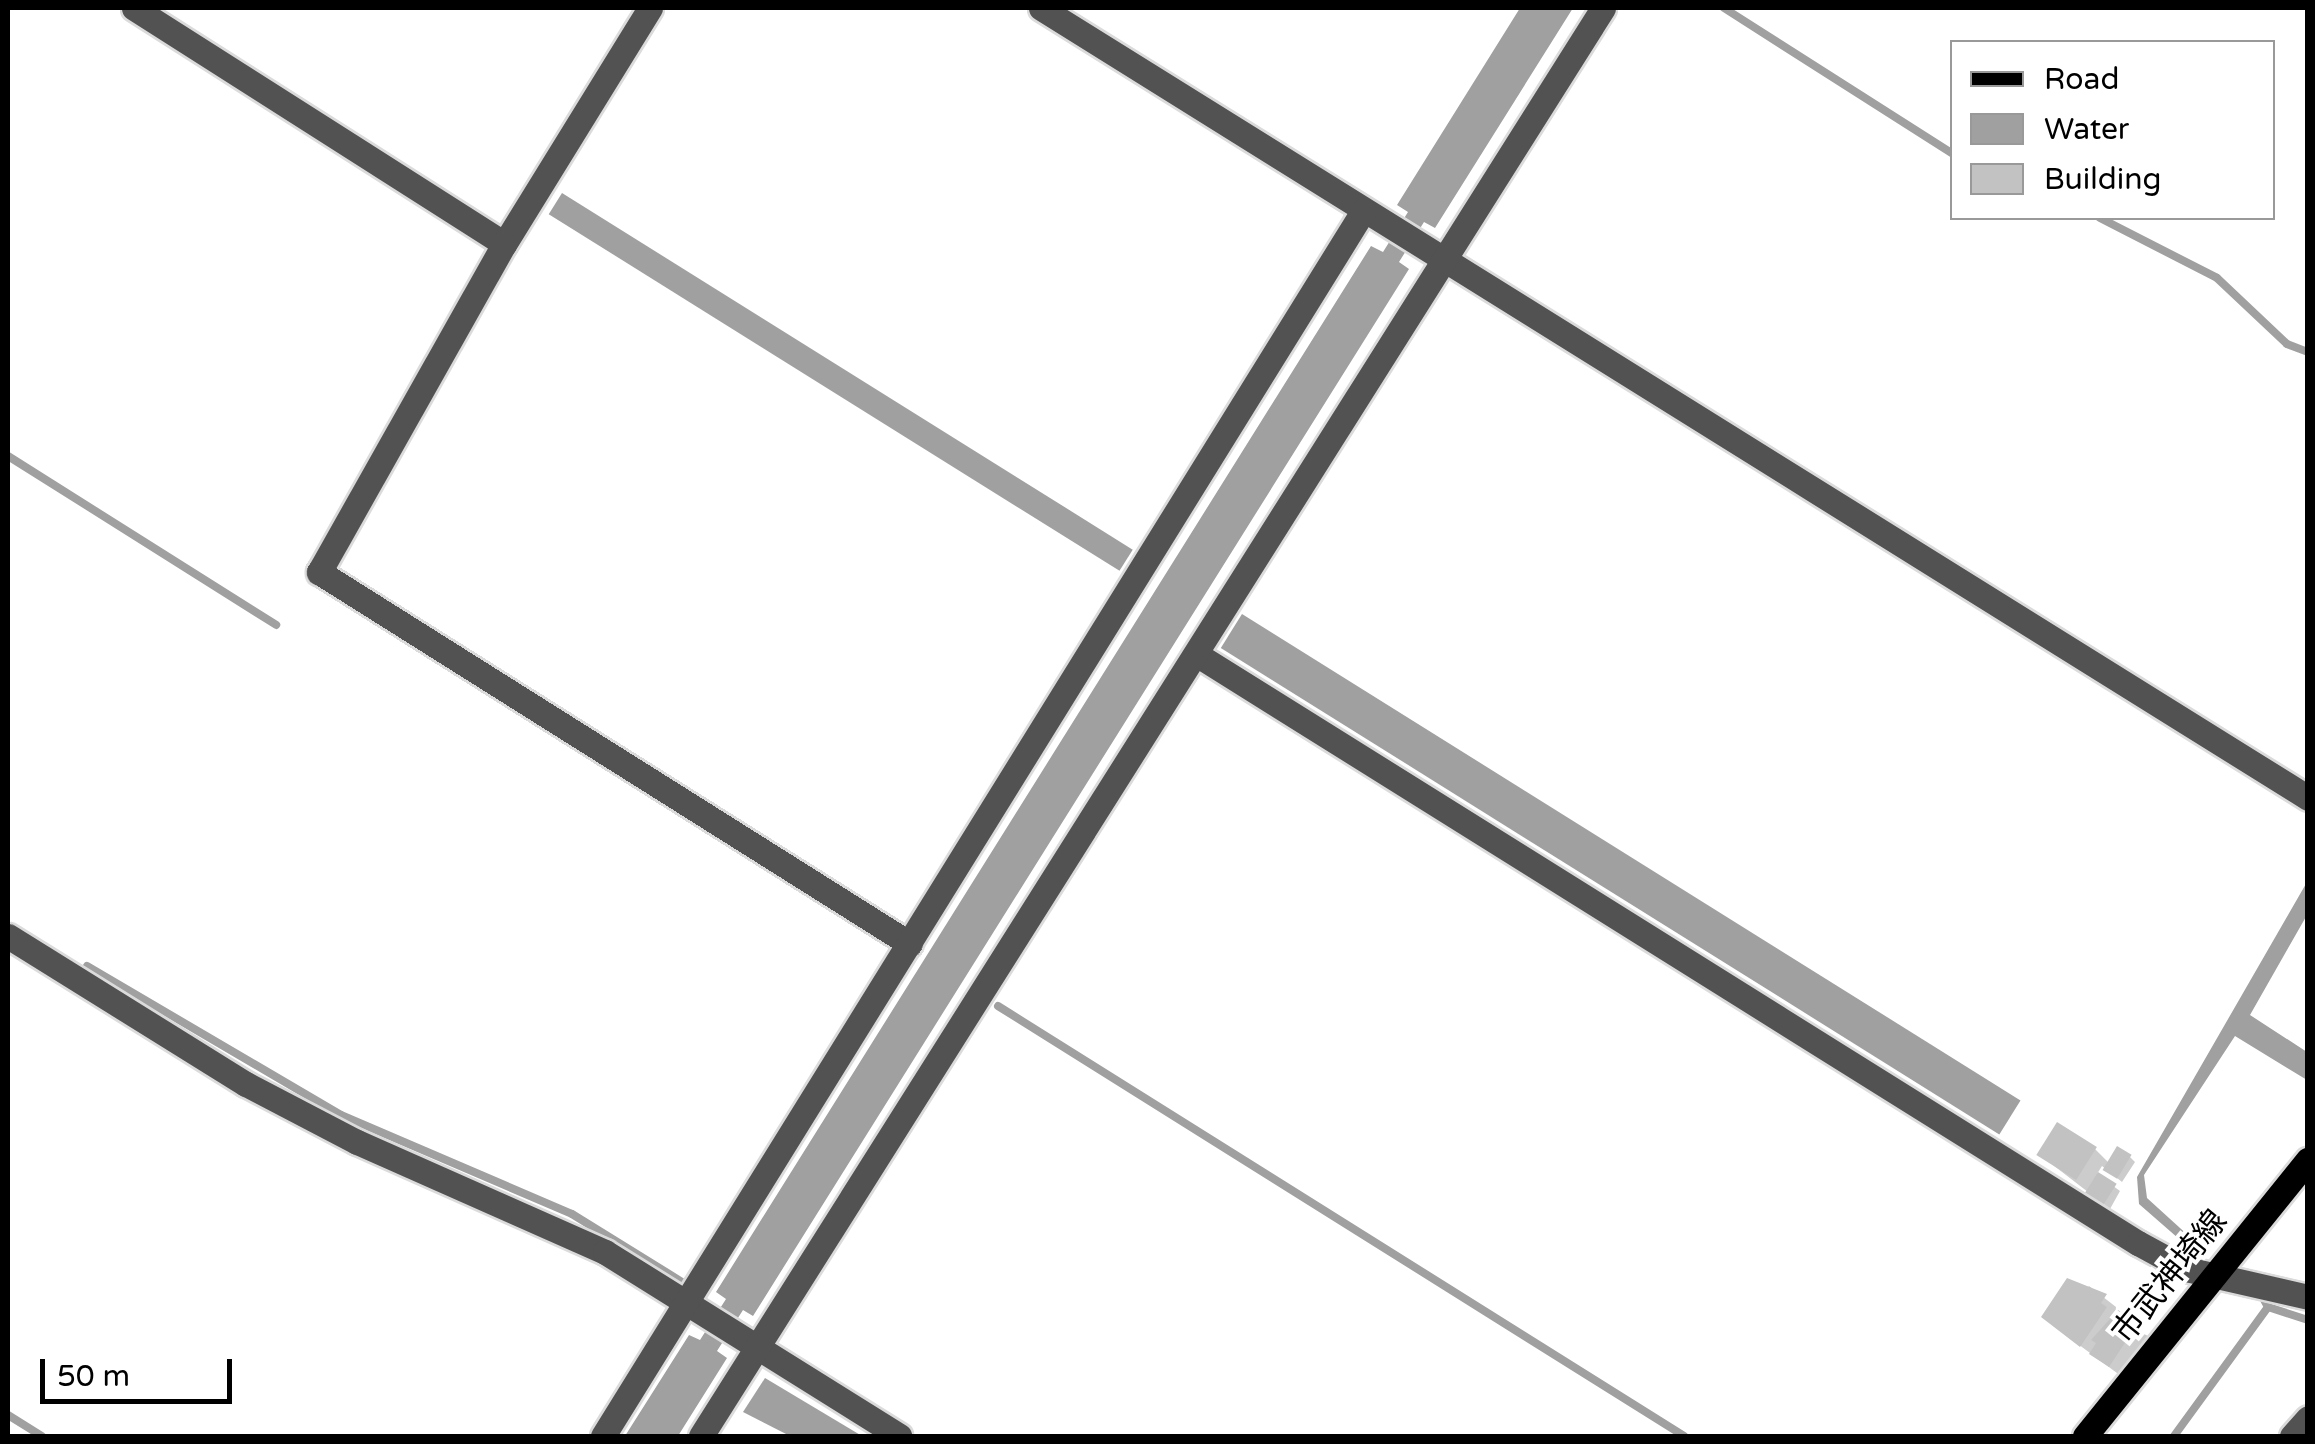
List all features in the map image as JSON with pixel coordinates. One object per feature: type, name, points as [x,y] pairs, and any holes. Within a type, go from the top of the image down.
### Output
[{"type":"main road","name":"市武神埼線","points":[[2086,1436],[2211,1274],[2308,1160]]},
{"type":"street","points":[[134,8],[504,244]]},
{"type":"street","points":[[650,8],[504,244],[319,572],[910,944]]},
{"type":"street","points":[[1041,8],[1442,263],[2308,798]]},
{"type":"street","points":[[701,1436],[1603,8]]},
{"type":"street","points":[[603,1436],[1362,211]]},
{"type":"street","points":[[1196,654],[2138,1243],[2186,1270],[2308,1297]]},
{"type":"street","points":[[8,936],[246,1084],[357,1142],[605,1252],[899,1436]]},
{"type":"street","points":[[2292,1436],[2308,1418]]},
{"type":"water","points":[[1520,8],[1573,8],[1435,228],[1424,222],[1399,262],[1409,269],[753,1316],[743,1310],[717,1351],[727,1358],[678,1436],[625,1436],[689,1335],[700,1340],[726,1299],[716,1292],[1371,246],[1383,252],[1408,212],[1397,205]]},
{"type":"water","points":[[562,193],[1133,550],[1119,571],[549,214]]},
{"type":"water","points":[[1242,614],[2021,1100],[1999,1134],[1221,648]]},
{"type":"water","points":[[2307,882],[2307,915],[2250,1015],[2307,1052],[2307,1080],[2235,1036],[2144,1175],[2147,1198],[2202,1248],[2194,1252],[2139,1204],[2137,1177]]},
{"type":"water","points":[[765,1378],[862,1436],[790,1436],[743,1412]]},
{"type":"building","points":[[2057,1122],[2097,1147],[2076,1180],[2036,1155]]},
{"type":"building","points":[[2117,1146],[2132,1155],[2117,1179],[2103,1170]]},
{"type":"building","points":[[2098,1172],[2117,1184],[2103,1205],[2085,1193]]},
{"type":"building","points":[[2067,1278],[2107,1294],[2101,1303],[2107,1307],[2080,1347],[2041,1317]]},
{"type":"building","points":[[2118,1310],[2138,1323],[2109,1367],[2089,1354],[2096,1343],[2091,1340]]},
{"type":"waterway","points":[[1724,8],[1950,152]]},
{"type":"waterway","points":[[2104,220],[2217,278],[2287,344],[2308,352]]},
{"type":"waterway","points":[[8,456],[276,625]]},
{"type":"waterway","points":[[87,966],[341,1115],[572,1214],[682,1282]]},
{"type":"waterway","points":[[998,1006],[1684,1436]]},
{"type":"waterway","points":[[2174,1436],[2268,1307],[2262,1296]]},
{"type":"waterway","points":[[2268,1307],[2308,1320]]},
{"type":"waterway","points":[[8,1415],[42,1436]]}]
